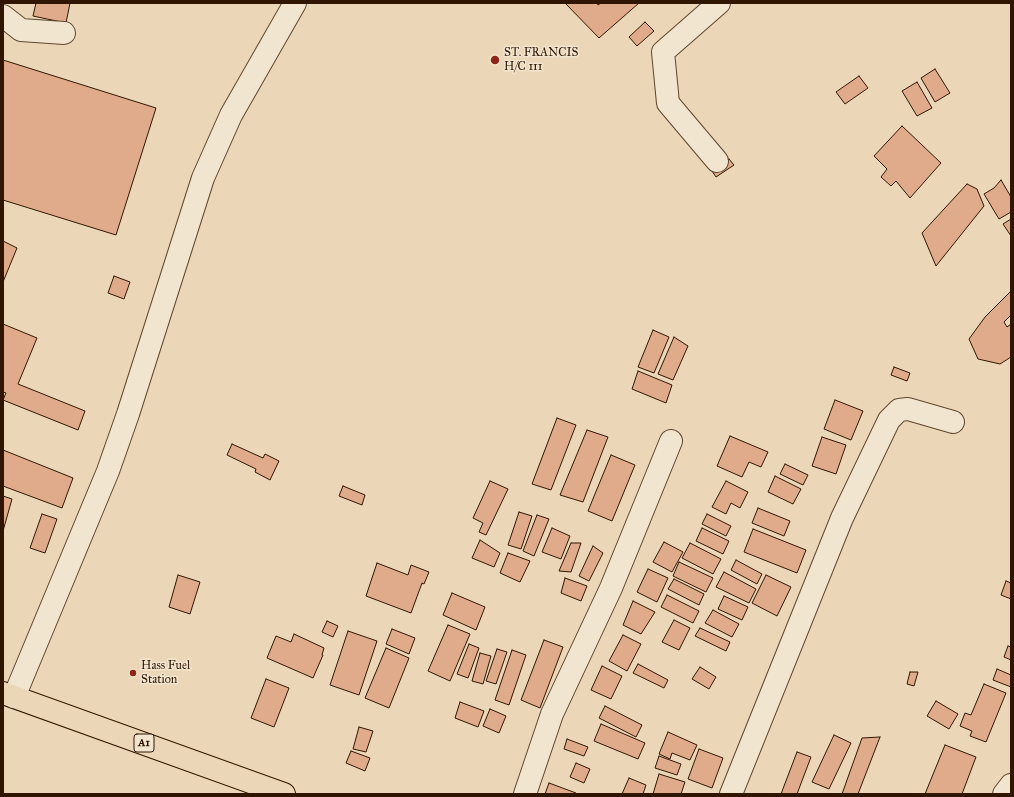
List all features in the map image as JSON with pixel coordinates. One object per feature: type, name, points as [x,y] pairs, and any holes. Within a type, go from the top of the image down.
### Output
[{"type":"highway","name":"A1","points":[[8,695],[284,794]]},
{"type":"street","points":[[8,695],[108,471],[128,414],[203,178],[231,115],[295,3]]},
{"type":"street","points":[[717,161],[668,104],[663,52],[719,3]]},
{"type":"street","points":[[3,16],[21,30],[64,33]]},
{"type":"street","points":[[731,794],[842,518],[890,420],[899,410],[908,409],[953,422]]},
{"type":"street","points":[[525,794],[552,714],[611,588],[671,442]]},
{"type":"street","points":[[1004,794],[1011,785]]},
{"type":"building","points":[[36,3],[70,3],[66,23],[33,16]]},
{"type":"building","points":[[565,3],[597,3],[598,5],[601,3],[639,3],[599,38]]},
{"type":"building","points":[[645,22],[654,31],[637,46],[629,37]]},
{"type":"building","points":[[3,60],[156,108],[116,235],[3,200]]},
{"type":"building","points":[[935,69],[950,93],[935,102],[921,78]]},
{"type":"building","points":[[859,76],[868,88],[845,104],[836,92]]},
{"type":"building","points":[[917,82],[932,108],[917,116],[902,91]]},
{"type":"building","points":[[902,126],[941,163],[910,198],[896,181],[891,186],[881,177],[887,169],[874,156]]},
{"type":"building","points":[[729,159],[734,165],[716,177],[712,171]]},
{"type":"building","points":[[1001,180],[1011,197],[1011,212],[999,219],[984,194],[994,188]]},
{"type":"building","points":[[967,184],[977,189],[984,206],[936,266],[922,233]]},
{"type":"building","points":[[1011,219],[1011,236],[1003,224]]},
{"type":"building","points":[[3,241],[17,248],[3,282]]},
{"type":"building","points":[[114,276],[130,282],[124,299],[108,293]]},
{"type":"building","points":[[1011,291],[1011,315],[1004,322],[1007,327],[1011,324],[1011,357],[1000,364],[978,359],[969,339],[985,317]]},
{"type":"building","points":[[3,324],[37,338],[18,384],[85,411],[78,430],[3,400],[6,393],[3,392]]},
{"type":"building","points":[[653,330],[669,337],[654,373],[638,367]]},
{"type":"building","points":[[674,337],[688,346],[673,380],[658,374]]},
{"type":"building","points":[[894,367],[910,373],[907,381],[891,375]]},
{"type":"building","points":[[638,371],[672,385],[666,403],[632,389]]},
{"type":"building","points":[[835,400],[863,411],[851,440],[824,429]]},
{"type":"building","points":[[557,418],[576,425],[551,490],[532,484]]},
{"type":"building","points":[[587,430],[608,437],[583,502],[560,495]]},
{"type":"building","points":[[730,436],[768,452],[761,467],[749,462],[742,477],[717,466]]},
{"type":"building","points":[[822,437],[846,445],[836,474],[812,466]]},
{"type":"building","points":[[232,444],[263,458],[265,454],[279,461],[270,480],[255,472],[256,469],[227,455]]},
{"type":"building","points":[[3,450],[73,478],[62,508],[3,486]]},
{"type":"building","points":[[611,455],[635,465],[612,521],[588,511]]},
{"type":"building","points":[[785,464],[808,475],[803,485],[780,474]]},
{"type":"building","points":[[775,476],[801,489],[793,504],[768,492]]},
{"type":"building","points":[[490,481],[508,489],[486,535],[479,532],[483,523],[473,518]]},
{"type":"building","points":[[726,481],[748,492],[740,508],[731,503],[726,514],[712,507]]},
{"type":"building","points":[[343,486],[365,495],[362,505],[339,496]]},
{"type":"building","points":[[3,496],[12,499],[3,531]]},
{"type":"building","points":[[758,508],[790,521],[784,536],[752,523]]},
{"type":"building","points":[[519,512],[532,516],[521,549],[508,545]]},
{"type":"building","points":[[42,514],[57,519],[45,553],[30,548]]},
{"type":"building","points":[[707,514],[731,526],[726,536],[702,524]]},
{"type":"building","points":[[537,515],[549,519],[534,556],[523,551]]},
{"type":"building","points":[[552,528],[570,536],[561,559],[542,552]]},
{"type":"building","points":[[702,528],[729,541],[723,554],[696,541]]},
{"type":"building","points":[[753,529],[806,550],[797,573],[744,552]]},
{"type":"building","points":[[480,540],[500,553],[494,567],[472,558]]},
{"type":"building","points":[[664,542],[683,552],[672,572],[653,562]]},
{"type":"building","points":[[571,543],[581,543],[571,572],[559,571]]},
{"type":"building","points":[[690,543],[721,559],[713,574],[682,558]]},
{"type":"building","points":[[593,546],[603,553],[589,581],[579,576]]},
{"type":"building","points":[[508,553],[530,561],[520,582],[500,573]]},
{"type":"building","points":[[736,560],[762,574],[757,584],[731,570]]},
{"type":"building","points":[[679,562],[713,578],[706,592],[673,576]]},
{"type":"building","points":[[377,563],[408,575],[411,565],[429,572],[424,584],[422,583],[411,613],[366,596]]},
{"type":"building","points":[[648,569],[668,578],[657,602],[637,592]]},
{"type":"building","points":[[724,572],[756,589],[749,603],[716,587]]},
{"type":"building","points":[[178,575],[200,582],[190,614],[169,607]]},
{"type":"building","points":[[766,575],[791,587],[777,616],[752,603]]},
{"type":"building","points":[[565,578],[587,586],[581,601],[561,593]]},
{"type":"building","points":[[674,579],[704,594],[699,605],[668,589]]},
{"type":"building","points":[[1006,581],[1011,583],[1011,599],[1001,595]]},
{"type":"building","points":[[452,593],[485,607],[476,630],[443,615]]},
{"type":"building","points":[[667,595],[699,611],[693,623],[661,607]]},
{"type":"building","points":[[724,596],[748,607],[742,620],[718,609]]},
{"type":"building","points":[[633,601],[655,612],[641,634],[623,625]]},
{"type":"building","points":[[713,610],[739,624],[732,637],[705,623]]},
{"type":"building","points":[[674,620],[690,628],[679,650],[662,642]]},
{"type":"building","points":[[327,621],[338,626],[333,637],[322,632]]},
{"type":"building","points":[[448,625],[470,634],[450,681],[428,671]]},
{"type":"building","points":[[700,628],[730,642],[726,651],[695,636]]},
{"type":"building","points":[[392,629],[415,638],[409,654],[386,644]]},
{"type":"building","points":[[348,631],[377,641],[359,695],[330,685]]},
{"type":"building","points":[[294,634],[324,648],[323,655],[313,678],[267,658],[276,636],[291,642]]},
{"type":"building","points":[[623,635],[641,644],[627,671],[609,661]]},
{"type":"building","points":[[544,640],[563,647],[540,708],[521,700]]},
{"type":"building","points":[[469,644],[479,648],[468,678],[457,674]]},
{"type":"building","points":[[1008,646],[1011,647],[1011,660],[1004,657]]},
{"type":"building","points":[[386,648],[409,658],[389,708],[365,698]]},
{"type":"building","points":[[497,649],[507,652],[496,684],[486,681]]},
{"type":"building","points":[[512,650],[526,655],[509,705],[495,700]]},
{"type":"building","points":[[480,653],[491,656],[483,684],[472,681]]},
{"type":"building","points":[[638,664],[668,680],[664,688],[633,673]]},
{"type":"building","points":[[602,666],[622,676],[611,699],[591,690]]},
{"type":"building","points":[[700,667],[716,677],[709,689],[692,679]]},
{"type":"building","points":[[997,669],[1011,675],[1011,687],[993,680]]},
{"type":"building","points":[[910,672],[918,672],[914,686],[907,684]]},
{"type":"building","points":[[266,679],[289,688],[274,727],[251,718]]},
{"type":"building","points":[[984,684],[1006,693],[986,742],[970,736],[972,731],[960,726],[965,713],[971,715]]},
{"type":"building","points":[[936,701],[958,714],[949,729],[927,716]]},
{"type":"building","points":[[460,702],[484,711],[478,727],[455,718]]},
{"type":"building","points":[[605,706],[642,725],[636,737],[599,718]]},
{"type":"building","points":[[490,709],[506,716],[499,733],[483,726]]},
{"type":"building","points":[[601,724],[645,743],[638,759],[594,741]]},
{"type":"building","points":[[359,727],[373,731],[366,752],[353,749]]},
{"type":"building","points":[[668,732],[697,745],[690,760],[672,753],[670,759],[659,754]]},
{"type":"building","points":[[834,735],[851,743],[829,789],[812,782]]},
{"type":"building","points":[[880,737],[858,794],[842,794],[862,738]]},
{"type":"building","points":[[567,739],[588,747],[584,756],[564,749]]},
{"type":"building","points":[[945,745],[976,757],[962,794],[925,794]]},
{"type":"building","points":[[699,749],[723,758],[712,788],[688,779]]},
{"type":"building","points":[[351,751],[370,758],[365,771],[346,763]]},
{"type":"building","points":[[797,752],[811,757],[797,794],[781,794]]},
{"type":"building","points":[[659,756],[681,764],[677,775],[655,768]]},
{"type":"building","points":[[576,763],[590,769],[584,783],[570,777]]},
{"type":"building","points":[[659,774],[685,782],[681,794],[653,794]]},
{"type":"building","points":[[629,778],[646,785],[643,794],[622,794]]},
{"type":"building","points":[[549,783],[576,793],[576,794],[545,794]]},
{"type":"place","name":"ST. FRANCIS H/C 111","points":[[495,60]]},
{"type":"place","name":"Hass Fuel Station","points":[[133,673]]}]
